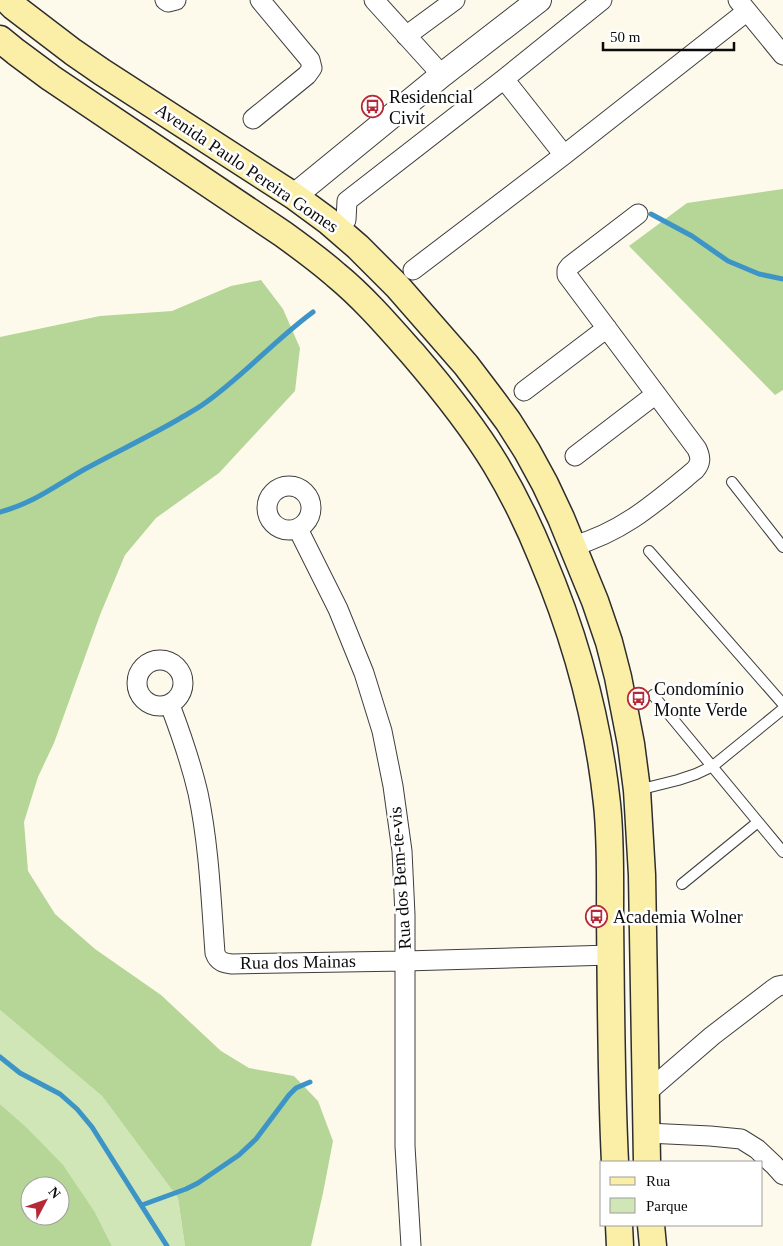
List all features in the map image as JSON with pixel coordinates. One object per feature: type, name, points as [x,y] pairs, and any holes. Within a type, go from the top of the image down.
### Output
[{"type":"main road","name":"Avenida Paulo Pereira Gomes","points":[[7,0],[73,52],[294,196],[358,246],[397,286],[460,358],[508,421],[527,451],[561,518],[595,600],[616,669],[631,744],[637,790],[642,875],[647,1161]]},
{"type":"main road","name":"Avenida Paulo Pereira Gomes","points":[[0,39],[51,78],[300,246],[337,275],[372,309],[444,392],[479,439],[514,496],[533,536],[569,627],[598,742],[609,822],[612,1111],[615,1161]]},
{"type":"main road","points":[[619,1226],[620,1246]]},
{"type":"main road","points":[[651,1226],[653,1246]]},
{"type":"street","points":[[165,0],[168,2],[176,0]]},
{"type":"street","points":[[253,119],[307,75],[312,68],[310,60],[260,0]]},
{"type":"street","points":[[374,0],[442,75]]},
{"type":"street","points":[[406,36],[454,0]]},
{"type":"street","points":[[294,196],[442,75],[539,0]]},
{"type":"street","points":[[338,229],[346,220],[348,200],[602,0]]},
{"type":"street","points":[[413,270],[564,155],[742,6],[783,55]]},
{"type":"street","points":[[504,79],[564,155]]},
{"type":"street","points":[[573,546],[588,542],[621,527],[695,470],[700,460],[697,449],[567,275],[570,266],[638,214]]},
{"type":"street","points":[[524,391],[606,328]]},
{"type":"street","points":[[575,456],[656,394]]},
{"type":"street","name":"Rua dos Bem-te-vis","points":[[298,528],[338,609],[364,673],[382,731],[393,786],[402,851],[405,961],[405,1146],[411,1246]]},
{"type":"street","name":"Rua dos Mainas","points":[[170,705],[190,761],[198,793],[208,856],[215,953],[216,958],[220,961],[232,964],[611,955]]},
{"type":"street","points":[[646,1093],[712,1036],[772,990],[778,986],[783,986]]},
{"type":"street","points":[[647,1133],[741,1139],[757,1149],[783,1175]]},
{"type":"lane","points":[[732,482],[783,547]]},
{"type":"lane","points":[[649,551],[783,704]]},
{"type":"lane","points":[[653,695],[783,852]]},
{"type":"lane","points":[[637,790],[678,780],[713,766],[783,709]]},
{"type":"lane","points":[[682,884],[758,822]]},
{"type":"green space","points":[[783,189],[783,390],[775,395],[629,246],[687,203]]},
{"type":"green space","points":[[261,280],[283,309],[300,348],[295,391],[219,473],[156,518],[125,555],[100,615],[54,743],[38,777],[24,822],[28,871],[55,914],[95,949],[161,995],[221,1051],[249,1068],[294,1076],[318,1101],[333,1141],[311,1246],[185,1246],[178,1198],[102,1096],[0,1010],[0,337],[100,316],[172,311],[231,286]]},
{"type":"green space","points":[[0,1010],[102,1096],[178,1198],[185,1246],[112,1246],[96,1214],[70,1182],[70,1176],[65,1176],[24,1125],[0,1104]]},
{"type":"green space","points":[[0,1104],[24,1125],[63,1165],[96,1214],[112,1246],[0,1246]]},
{"type":"waterway","points":[[651,214],[692,236],[728,261],[759,274],[783,279]]},
{"type":"waterway","points":[[0,512],[34,499],[199,407],[233,381],[285,334],[313,312]]},
{"type":"waterway","points":[[0,1057],[20,1073],[60,1094],[77,1109],[92,1127],[167,1246]]},
{"type":"waterway","points":[[142,1205],[198,1183],[239,1155],[256,1139],[289,1095],[296,1088],[310,1082]]},
{"type":"place","name":"Residencial Civit","points":[[373,107]]},
{"type":"place","name":"Condomínio Monte Verde","points":[[638,699]]},
{"type":"place","name":"Academia Wolner","points":[[597,917]]}]
